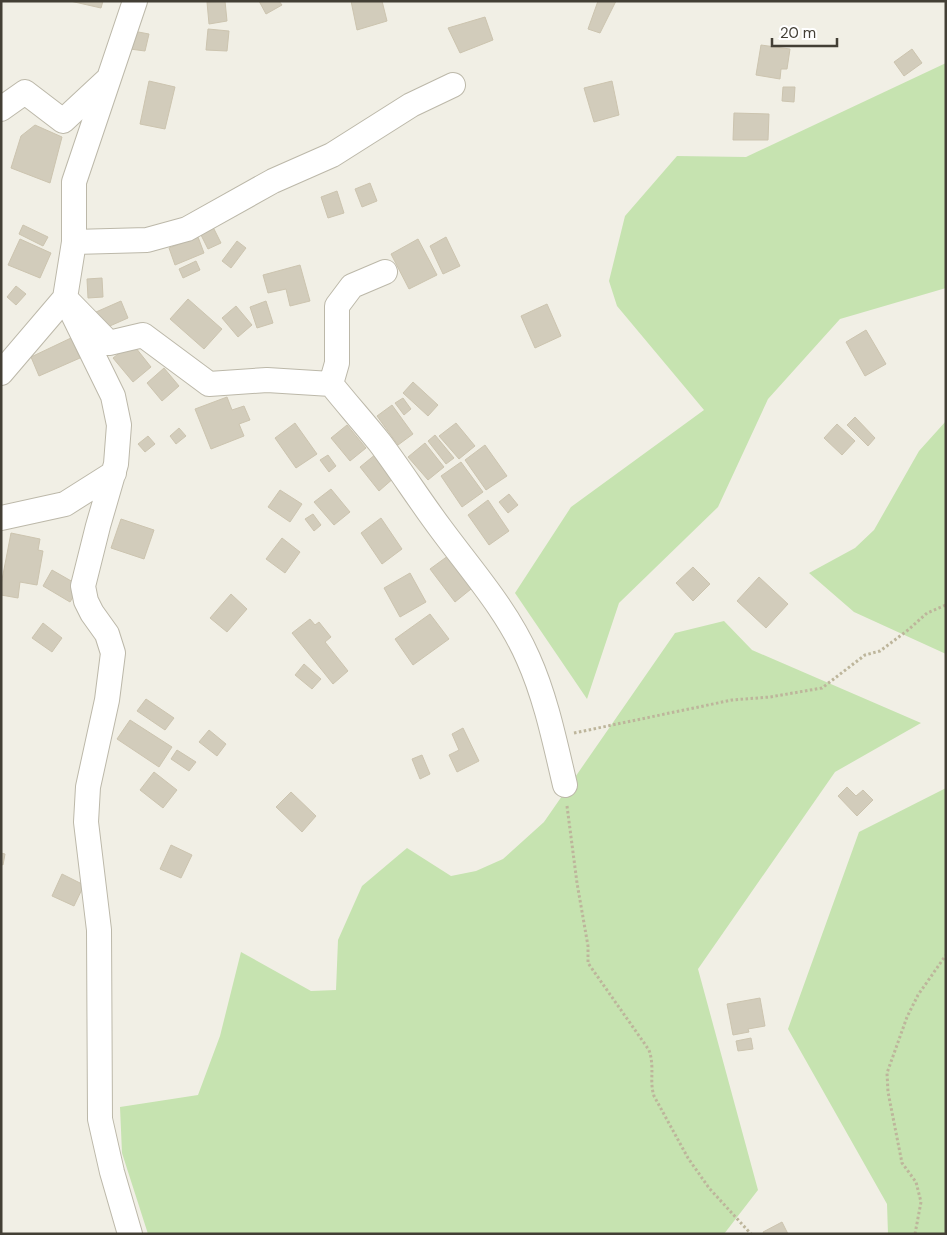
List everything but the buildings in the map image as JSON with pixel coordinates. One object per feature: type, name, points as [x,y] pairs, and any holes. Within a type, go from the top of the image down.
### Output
[{"type":"street","points":[[1,373],[65,298],[74,242],[74,182],[135,1]]},
{"type":"street","points":[[1,109],[25,92],[63,121],[107,80]]},
{"type":"street","points":[[74,242],[147,240],[187,229],[273,180],[332,155],[412,105],[453,85]]},
{"type":"street","points":[[331,384],[338,363],[337,306],[352,286],[385,272]]},
{"type":"street","points":[[65,298],[109,343],[143,335],[209,384],[267,380],[331,384],[379,443],[442,530],[479,576],[512,628],[528,658],[554,737],[565,785]]},
{"type":"street","points":[[65,298],[113,396],[119,425],[114,474],[98,526],[83,586],[86,601],[107,634],[112,653],[107,700],[88,787],[86,822],[99,930],[100,1118],[112,1172],[130,1234]]},
{"type":"street","points":[[1,518],[65,504],[114,474]]},
{"type":"path","points":[[554,737],[732,700],[822,688],[865,655],[880,651],[927,613],[946,605]]},
{"type":"path","points":[[565,785],[577,883],[588,946],[588,963],[649,1050],[653,1061],[652,1087],[654,1096],[688,1158],[710,1188],[751,1234]]},
{"type":"path","points":[[915,1234],[921,1202],[916,1182],[902,1163],[888,1092],[887,1073],[907,1017],[918,995],[946,955]]},
{"type":"green space","points":[[946,63],[946,288],[840,319],[768,399],[718,507],[619,603],[587,699],[515,593],[571,507],[704,410],[617,306],[609,281],[625,216],[677,156],[746,157]]},
{"type":"green space","points":[[946,421],[946,654],[854,612],[809,573],[855,548],[874,530],[919,451]]},
{"type":"green space","points":[[724,621],[752,650],[921,723],[835,772],[698,969],[758,1190],[724,1234],[148,1234],[122,1153],[120,1107],[198,1095],[220,1036],[241,952],[311,991],[336,990],[338,940],[362,886],[407,848],[451,876],[476,871],[503,859],[544,822],[675,633]]},
{"type":"green space","points":[[946,788],[946,1234],[888,1234],[887,1204],[788,1029],[859,832]]}]
